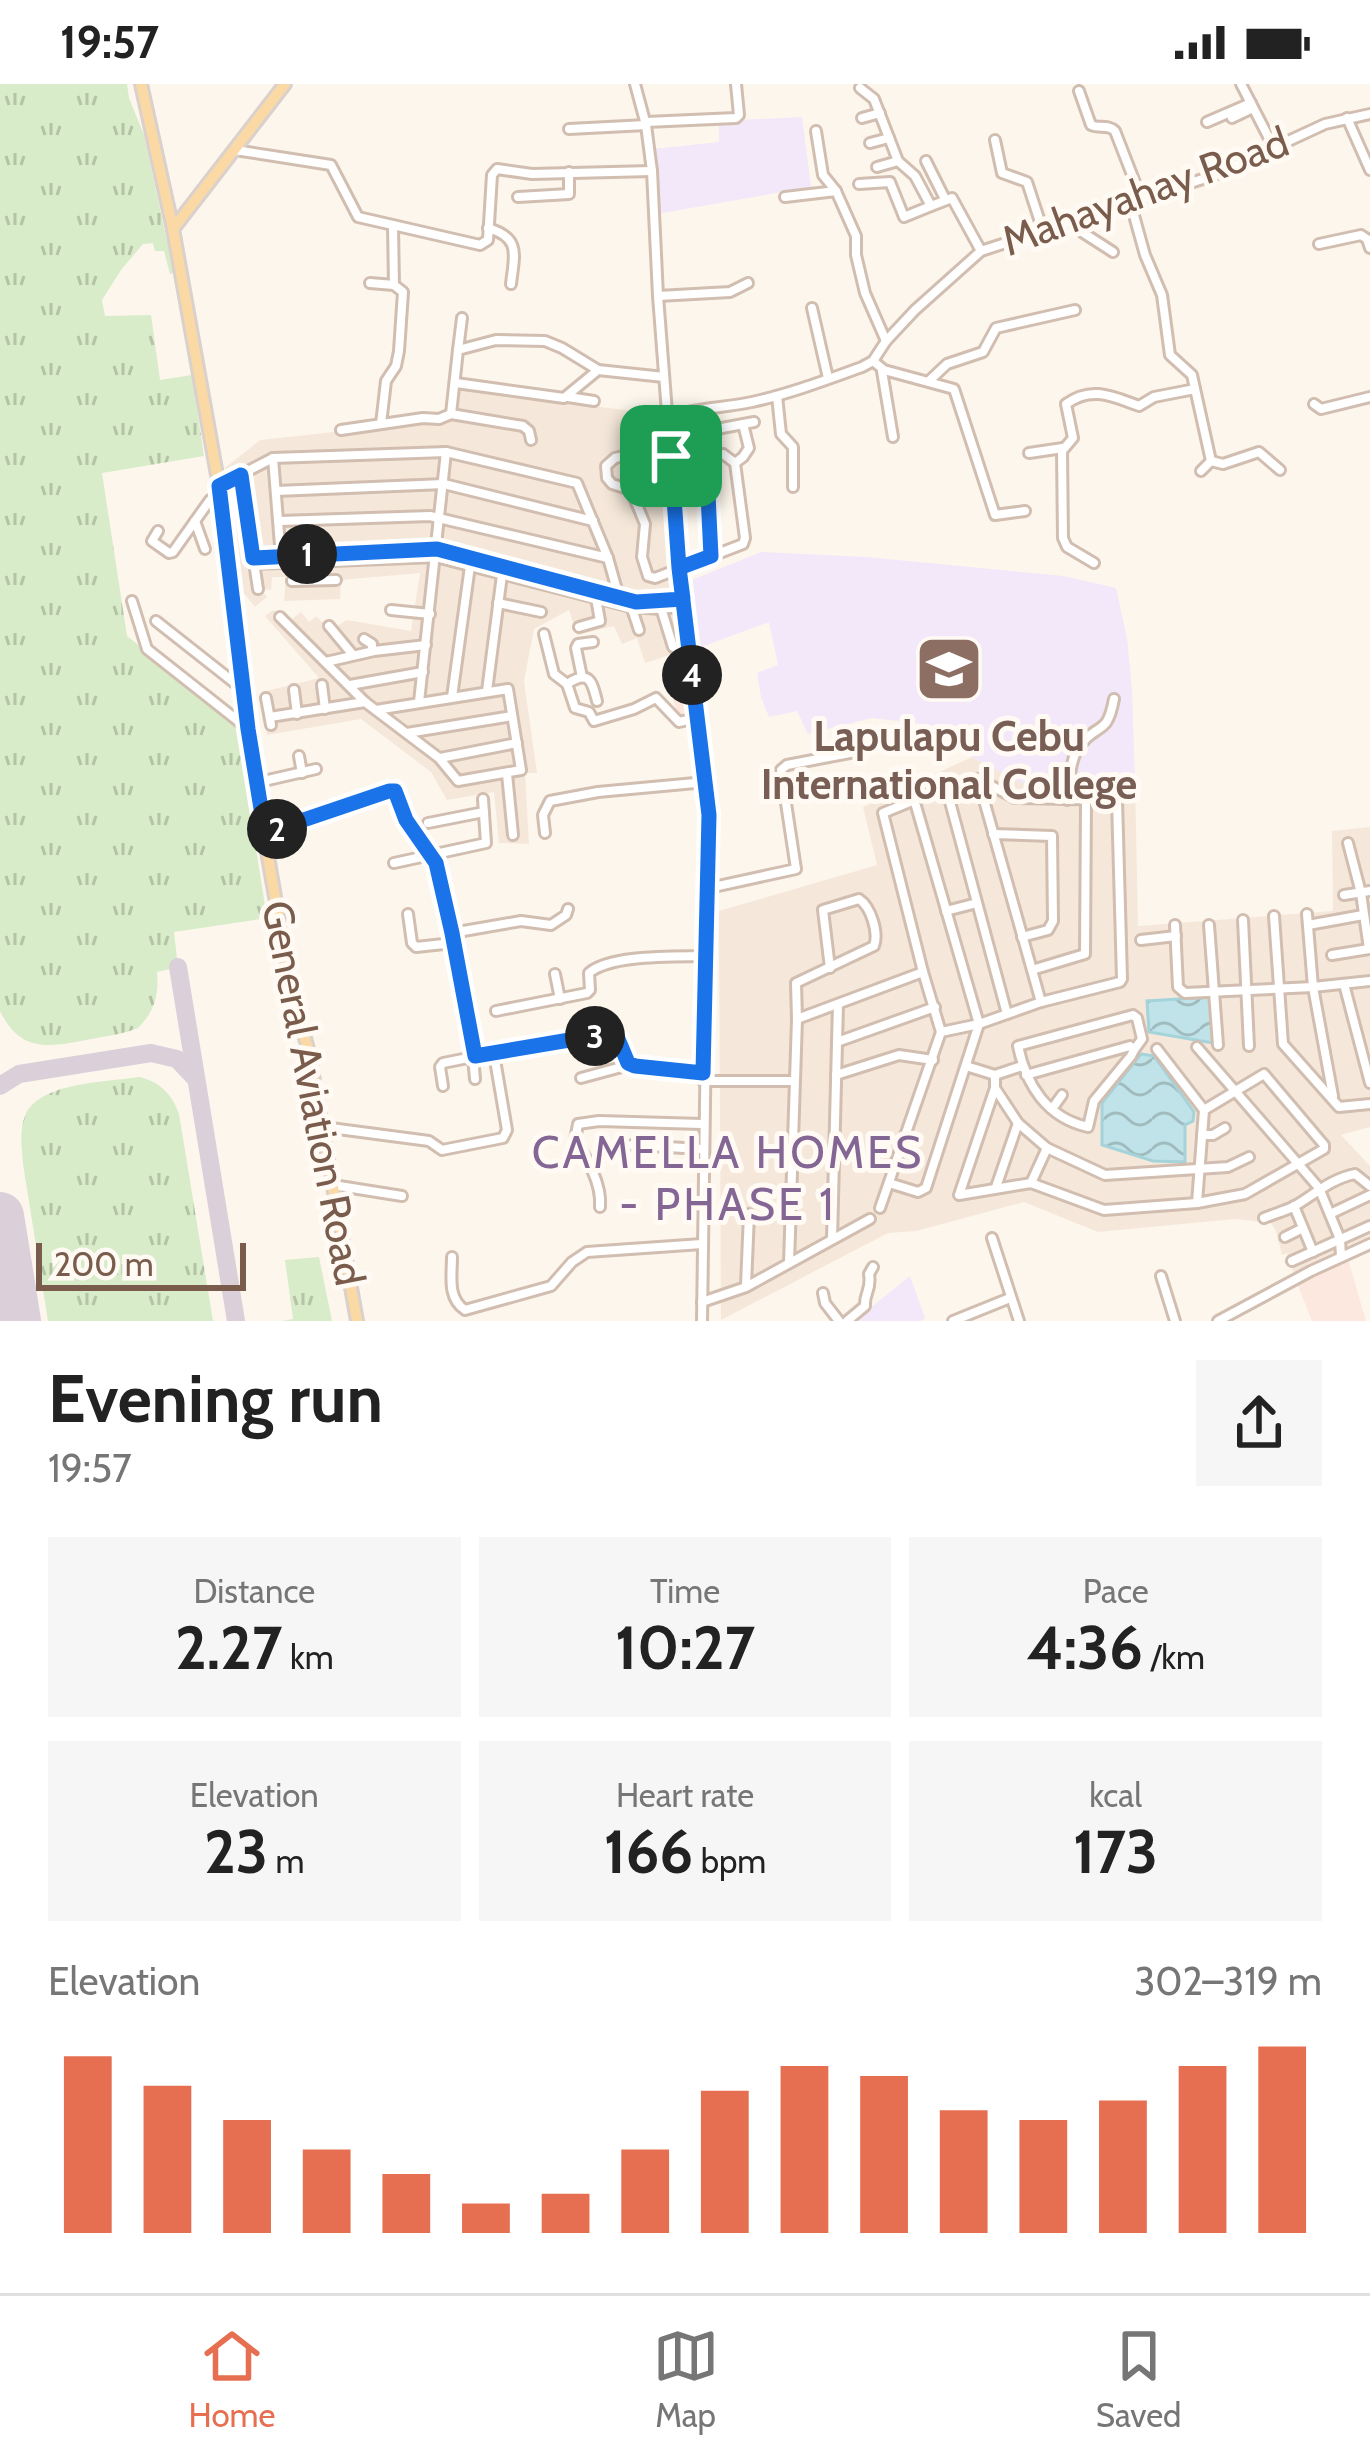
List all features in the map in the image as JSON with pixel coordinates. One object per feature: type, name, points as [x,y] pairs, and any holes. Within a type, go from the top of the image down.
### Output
[{"type":"main road","name":"General Aviation Road","points":[[141,84],[173,229],[219,491],[248,729],[290,982],[309,1053],[357,1321]]},
{"type":"main road","points":[[173,229],[285,84]]},
{"type":"street","points":[[635,84],[652,172],[679,568],[706,782],[709,888],[701,1321]]},
{"type":"street","points":[[569,129],[736,118],[736,84]]},
{"type":"street","points":[[1241,84],[1274,148]]},
{"type":"street","points":[[860,88],[872,96],[898,160],[915,176],[931,206]]},
{"type":"street","points":[[1079,91],[1091,124],[1115,131],[1136,200],[1144,255],[1162,295],[1170,355],[1190,372],[1211,461]]},
{"type":"street","points":[[1232,118],[1252,105]]},
{"type":"street","points":[[1207,122],[1252,105]]},
{"type":"street","points":[[862,118],[880,113]]},
{"type":"street","name":"Mahayahay Road","points":[[873,361],[915,310],[981,251],[1215,175],[1325,124],[1370,114]]},
{"type":"street","points":[[1347,118],[1370,170]]},
{"type":"street","points":[[816,131],[823,175],[836,191],[856,236],[866,293],[886,341]]},
{"type":"street","points":[[870,143],[889,138]]},
{"type":"street","points":[[994,140],[1002,173],[1028,182],[1043,231]]},
{"type":"street","points":[[235,150],[331,165],[355,215],[363,220],[480,245],[488,240],[496,169],[532,174],[652,172]]},
{"type":"street","points":[[878,167],[898,160]]},
{"type":"street","points":[[926,161],[945,200]]},
{"type":"street","points":[[518,197],[569,194],[569,172]]},
{"type":"street","points":[[859,184],[890,182],[904,217],[952,198],[981,251]]},
{"type":"street","points":[[785,196],[836,191]]},
{"type":"street","points":[[1076,220],[1082,232],[1113,252]]},
{"type":"street","points":[[392,226],[394,284]]},
{"type":"street","points":[[488,228],[512,242],[511,284]]},
{"type":"street","points":[[1319,244],[1360,235],[1370,248]]},
{"type":"street","points":[[658,296],[730,292],[748,283]]},
{"type":"street","points":[[370,284],[394,284],[403,292],[400,351],[386,381],[381,424]]},
{"type":"street","points":[[812,308],[828,378]]},
{"type":"street","points":[[929,381],[947,364],[983,352],[1001,325],[1076,310]]},
{"type":"street","points":[[451,414],[462,318]]},
{"type":"street","points":[[458,350],[496,340],[545,341],[598,370],[664,376]]},
{"type":"street","points":[[667,417],[776,396],[873,361],[882,369],[956,391],[995,515],[1025,511]]},
{"type":"street","points":[[882,369],[892,436]]},
{"type":"street","points":[[566,397],[598,370]]},
{"type":"street","points":[[456,383],[594,401]]},
{"type":"street","points":[[1029,453],[1064,448],[1072,442],[1066,404],[1074,397],[1113,393],[1139,406],[1154,397],[1195,389]]},
{"type":"street","points":[[776,396],[780,431],[794,447],[794,488]]},
{"type":"street","points":[[1315,404],[1321,409],[1370,398]]},
{"type":"street","points":[[666,404],[685,412]]},
{"type":"street","points":[[341,430],[451,414],[523,426],[531,440]]},
{"type":"street","points":[[711,556],[706,430],[749,423],[749,448],[735,463]]},
{"type":"street","points":[[1064,448],[1064,543],[1094,562]]},
{"type":"street","points":[[419,702],[446,452]]},
{"type":"street","points":[[158,531],[152,541],[169,553],[219,491],[273,458],[446,452],[577,483],[639,631]]},
{"type":"street","points":[[1211,461],[1223,464],[1259,452],[1280,470]]},
{"type":"street","points":[[625,454],[671,456],[722,454],[735,463],[746,538],[743,544],[655,578],[646,574],[642,557],[645,524],[631,490],[612,484],[605,471],[609,462],[625,454]]},
{"type":"street","points":[[273,458],[282,559]]},
{"type":"street","points":[[1201,471],[1211,461]]},
{"type":"street","points":[[241,475],[257,589]]},
{"type":"street","points":[[276,491],[444,484],[593,520]]},
{"type":"street","points":[[280,521],[430,516],[608,558]]},
{"type":"street","points":[[195,521],[206,549]]},
{"type":"street","points":[[254,561],[437,553],[626,602],[660,606],[684,602]]},
{"type":"street","points":[[314,557],[316,580]]},
{"type":"street","points":[[452,698],[471,562]]},
{"type":"street","points":[[487,691],[502,571]]},
{"type":"street","points":[[292,581],[336,580]]},
{"type":"street","points":[[579,627],[600,621],[596,595]]},
{"type":"street","points":[[132,601],[148,649],[248,729]]},
{"type":"street","points":[[498,603],[542,612]]},
{"type":"street","points":[[660,606],[673,646]]},
{"type":"street","points":[[391,610],[430,614]]},
{"type":"street","points":[[280,617],[365,702],[439,758],[458,781],[521,770],[508,689],[376,710]]},
{"type":"street","points":[[156,621],[244,686]]},
{"type":"street","points":[[329,626],[353,656]]},
{"type":"street","points":[[544,634],[554,674],[567,684],[575,708],[589,712],[594,721],[656,698],[679,722],[697,718]]},
{"type":"street","points":[[364,639],[372,644],[372,651]]},
{"type":"street","points":[[582,677],[576,647],[593,641]]},
{"type":"street","points":[[325,662],[426,645]]},
{"type":"street","points":[[349,685],[423,672]]},
{"type":"street","points":[[567,684],[582,677],[593,682],[597,701]]},
{"type":"street","points":[[322,685],[325,710]]},
{"type":"street","points":[[295,690],[297,714]]},
{"type":"street","points":[[266,698],[271,721],[365,702]]},
{"type":"street","points":[[1067,800],[1079,745],[1110,718],[1114,699]]},
{"type":"street","points":[[406,734],[512,716]]},
{"type":"street","points":[[439,758],[518,743]]},
{"type":"street","points":[[709,888],[796,869],[781,770],[855,752]]},
{"type":"street","points":[[298,756],[302,773]]},
{"type":"street","points":[[256,783],[316,769]]},
{"type":"street","points":[[506,774],[513,835]]},
{"type":"street","points":[[978,778],[1041,1002]]},
{"type":"street","points":[[880,1208],[941,1033],[883,813],[978,778],[1016,798],[1117,800],[1120,982],[941,1033]]},
{"type":"street","points":[[545,833],[543,815],[550,801],[706,782]]},
{"type":"street","points":[[946,787],[1007,1014]]},
{"type":"street","points":[[265,833],[395,791],[406,820],[436,863],[475,1079]]},
{"type":"street","points":[[394,862],[486,842],[483,799]]},
{"type":"street","points":[[889,1183],[918,1192],[926,1188],[979,1024],[914,799]]},
{"type":"street","points":[[1032,970],[1085,954],[1086,799]]},
{"type":"street","points":[[428,823],[484,812]]},
{"type":"street","points":[[993,834],[1052,836],[1053,921],[1048,930],[1022,937]]},
{"type":"street","points":[[1332,955],[1369,949],[1363,915],[1366,892],[1348,843]]},
{"type":"street","points":[[1344,896],[1366,892]]},
{"type":"street","points":[[789,1263],[796,983],[830,968],[876,943],[862,900],[823,910],[830,968]]},
{"type":"street","points":[[946,911],[977,903]]},
{"type":"street","points":[[408,914],[416,947],[521,921],[551,925],[568,909]]},
{"type":"street","points":[[1333,1097],[1313,987],[1307,920],[1363,915]]},
{"type":"street","points":[[1274,916],[1283,1044],[1341,1108],[1370,1104]]},
{"type":"street","points":[[1243,920],[1250,1046]]},
{"type":"street","points":[[1209,925],[1218,1045]]},
{"type":"street","points":[[1141,940],[1175,930],[1181,992],[1370,981]]},
{"type":"street","points":[[496,1010],[587,993],[590,973],[598,966],[707,956]]},
{"type":"street","points":[[797,1019],[922,972]]},
{"type":"street","points":[[555,974],[560,999]]},
{"type":"street","points":[[1344,984],[1370,1083]]},
{"type":"street","points":[[832,1239],[838,1004]]},
{"type":"street","points":[[837,1042],[935,1007]]},
{"type":"street","points":[[1132,1015],[1142,1040],[1132,1048],[1094,1101],[1090,1126],[1084,1127],[1052,1109],[1032,1089],[1018,1046],[1132,1015]]},
{"type":"street","points":[[443,1086],[442,1063],[611,1033],[631,1065]]},
{"type":"street","points":[[1198,1047],[1319,1188],[1340,1239],[1341,1257]]},
{"type":"street","points":[[966,1066],[995,1076],[1132,1048]]},
{"type":"street","points":[[1157,1049],[1204,1110],[1197,1204]]},
{"type":"street","points":[[323,1127],[429,1141],[442,1150],[503,1138],[507,1130],[494,1054]]},
{"type":"street","points":[[836,1076],[899,1055],[933,1060]]},
{"type":"street","points":[[581,1078],[631,1065],[703,1077],[794,1081]]},
{"type":"street","points":[[995,1076],[959,1195],[1031,1183],[1104,1210],[1197,1204],[1245,1194],[1324,1149],[1264,1074],[1204,1110]]},
{"type":"street","points":[[995,1088],[1018,1124],[1047,1148],[1105,1175],[1228,1167],[1249,1157]]},
{"type":"street","points":[[1052,1109],[1062,1095]]},
{"type":"street","points":[[600,1207],[600,1188],[575,1140],[578,1124],[702,1124]]},
{"type":"street","points":[[995,1187],[1018,1124]]},
{"type":"street","points":[[1202,1135],[1225,1128]]},
{"type":"street","points":[[632,1145],[702,1149]]},
{"type":"street","points":[[1031,1183],[1047,1148]]},
{"type":"street","points":[[1264,1218],[1352,1174],[1370,1186]]},
{"type":"street","points":[[333,1185],[403,1196]]},
{"type":"street","points":[[1330,1214],[1370,1195]]},
{"type":"street","points":[[1294,1206],[1313,1252]]},
{"type":"street","points":[[746,1287],[749,1214]]},
{"type":"street","points":[[702,1302],[746,1287],[870,1219]]},
{"type":"street","points":[[1292,1262],[1370,1226]]},
{"type":"street","points":[[1285,1237],[1304,1228]]},
{"type":"street","points":[[992,1238],[1018,1321]]},
{"type":"street","points":[[452,1257],[452,1293],[465,1310],[551,1286],[572,1262],[592,1250],[702,1244]]},
{"type":"street","points":[[1218,1321],[1370,1244]]},
{"type":"street","points":[[872,1284],[873,1267]]},
{"type":"street","points":[[1161,1276],[1175,1321]]},
{"type":"street","points":[[824,1293],[825,1303],[843,1321],[865,1306],[872,1284],[885,1278]]},
{"type":"street","points":[[953,1321],[1010,1298]]},
{"type":"shaded area","points":[[802,117],[811,187],[657,214],[653,149],[719,142],[719,121]]},
{"type":"shaded area","points":[[459,388],[661,415],[682,651],[645,663],[637,638],[622,644],[614,626],[577,635],[569,610],[534,629],[524,681],[537,773],[525,773],[529,844],[499,843],[494,792],[447,800],[431,772],[361,719],[267,735],[262,692],[319,678],[265,616],[273,610],[290,621],[301,612],[309,622],[316,616],[324,624],[332,619],[337,626],[347,620],[411,631],[420,573],[341,580],[340,599],[284,601],[286,577],[272,577],[271,590],[261,589],[267,597],[255,607],[242,591],[225,468],[260,440],[446,420]]},
{"type":"shaded area","name":"Lapulapu Cebu International College","points":[[761,552],[1064,576],[1116,588],[1127,638],[1135,780],[1021,783],[972,757],[966,744],[937,740],[931,725],[872,718],[808,734],[797,711],[769,717],[757,673],[778,665],[769,622],[693,650],[687,582]]},
{"type":"shaded area","points":[[684,658],[692,717],[679,721],[663,663]]},
{"type":"shaded area","points":[[972,757],[1021,783],[1135,780],[1138,926],[1333,911],[1332,831],[1370,827],[1370,1127],[1341,1135],[1370,1166],[1370,1239],[1294,1274],[1271,1223],[1235,1219],[1098,1232],[1024,1202],[916,1231],[888,1233],[721,1320],[719,911],[877,865],[863,807]]},
{"type":"shaded area","points":[[1348,1259],[1366,1321],[1312,1321],[1297,1283]]},
{"type":"shaded area","points":[[910,1276],[925,1318],[854,1321]]},
{"type":"green space","points":[[0,84],[127,84],[144,135],[174,273],[170,274],[164,251],[155,251],[153,243],[143,244],[102,300],[105,316],[151,315],[160,380],[192,375],[204,456],[102,473],[127,636],[236,723],[267,918],[174,932],[178,967],[157,972],[155,1002],[138,1028],[50,1045],[17,1035],[0,1011]]},
{"type":"green space","points":[[139,1077],[164,1090],[179,1114],[213,1321],[48,1321],[23,1164],[25,1116],[32,1105],[58,1090]]},
{"type":"green space","points":[[319,1257],[332,1321],[282,1321],[293,1319],[285,1260]]},
{"type":"water","points":[[1211,997],[1213,1043],[1149,1032],[1147,1001]]},
{"type":"water","points":[[1141,1054],[1154,1056],[1194,1112],[1193,1121],[1185,1125],[1185,1162],[1153,1161],[1102,1145],[1102,1103]]},
{"type":"taxiway","points":[[178,967],[236,1321]]},
{"type":"taxiway","points":[[0,1086],[19,1074],[151,1053],[177,1059],[194,1077]]},
{"type":"runway","points":[[0,1216],[17,1321]]},
{"type":"place","name":"Lapulapu Cebu International College","points":[[949,669]]},
{"type":"district","name":"CAMELLA HOMES - PHASE 1","points":[[728,1178]]},
{"type":"route","points":[[671,456],[679,568],[683,599],[659,602],[636,602],[437,549],[253,558],[241,475],[219,486],[265,833],[395,791],[406,820],[436,863],[475,1056],[611,1033],[628,1063],[703,1073],[709,815],[685,606],[679,568],[711,556],[706,454],[671,456]]}]
